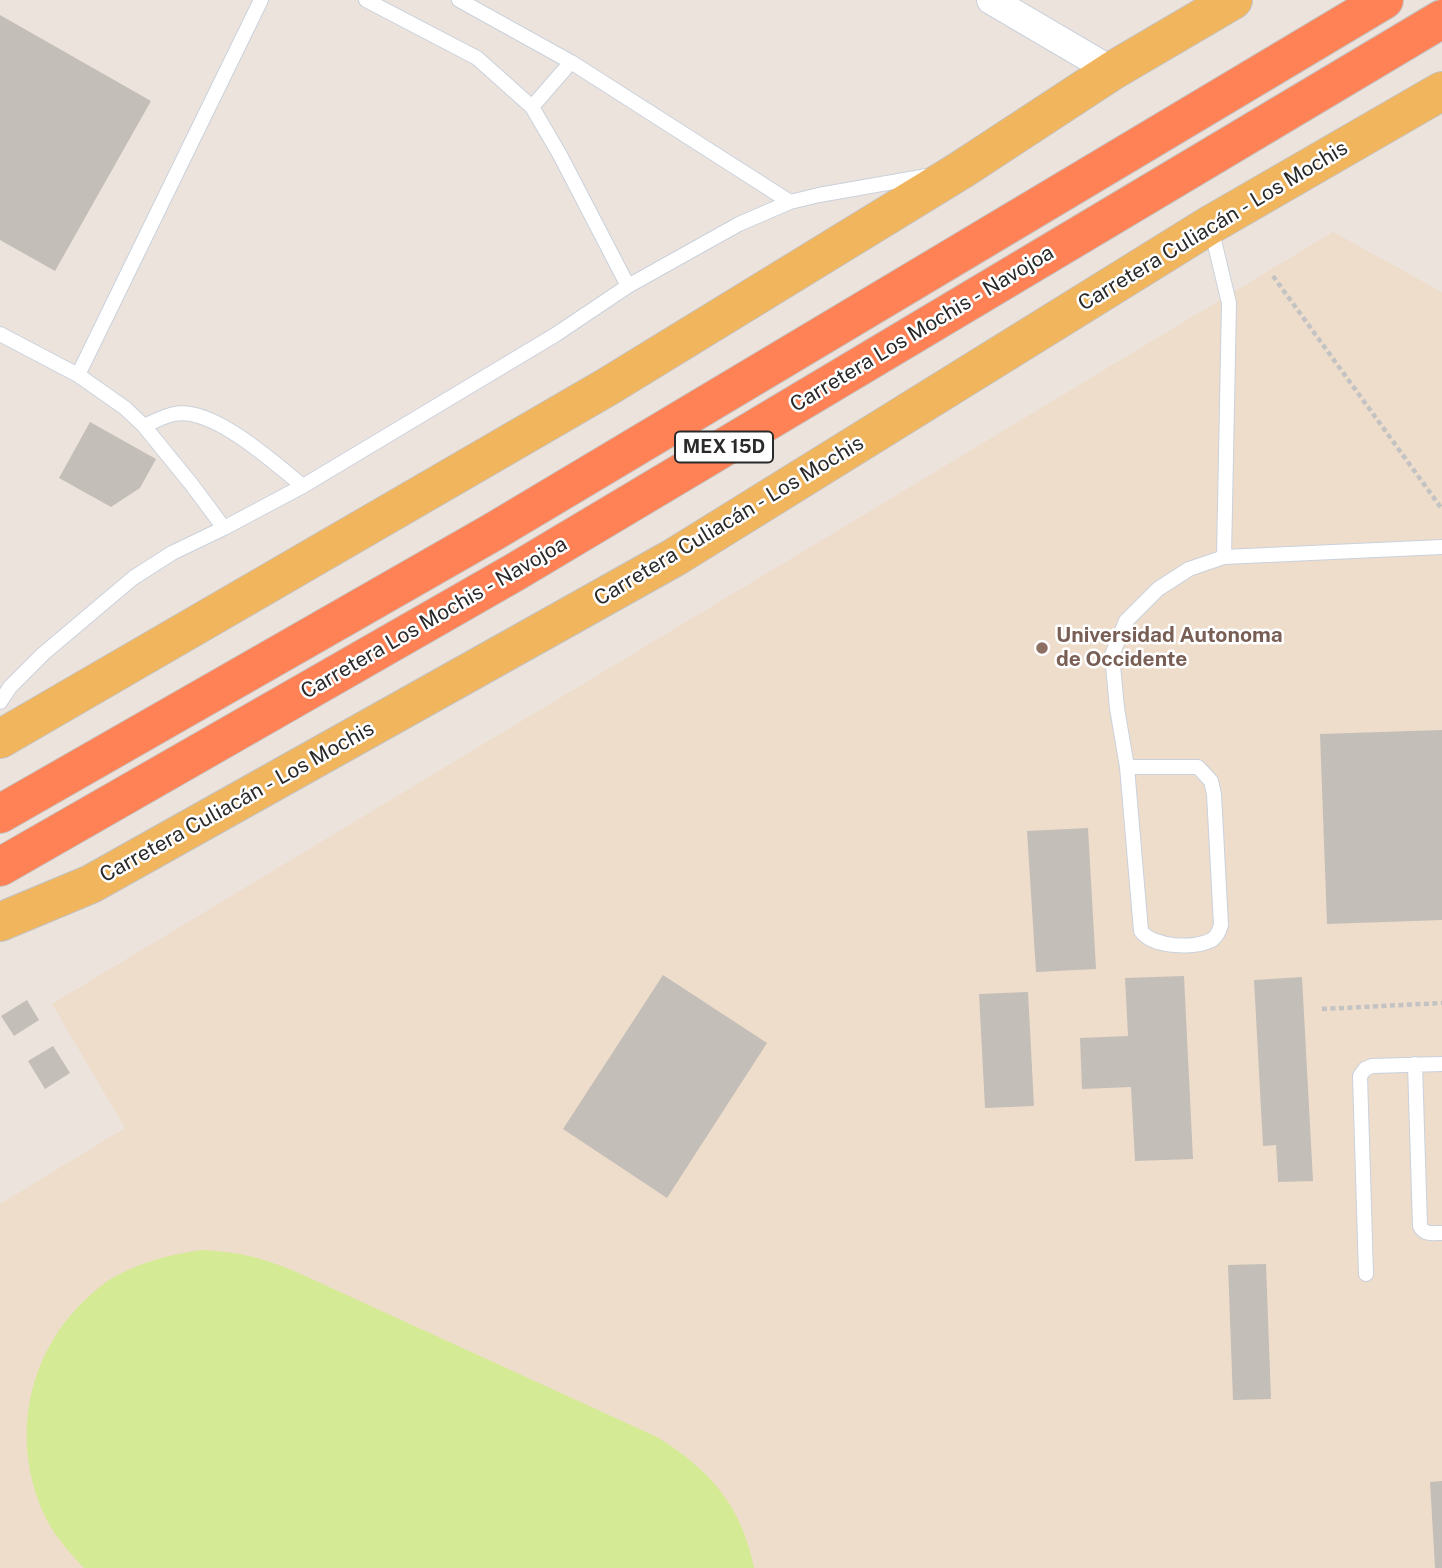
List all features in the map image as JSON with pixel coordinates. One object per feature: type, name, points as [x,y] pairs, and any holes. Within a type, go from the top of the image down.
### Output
[{"type":"highway","name":"MEX 15D","points":[[0,814],[493,532],[1384,0]]},
{"type":"highway","name":"Carretera Los Mochis - Navojoa","points":[[0,867],[515,572],[1442,19]]},
{"type":"main road","points":[[0,739],[607,387],[961,170],[1111,71],[1233,0]]},
{"type":"main road","name":"Carretera Culiacán - Los Mochis","points":[[0,922],[91,884],[675,557],[1210,225],[1442,90]]},
{"type":"street","points":[[991,0],[1111,71]]},
{"type":"lane","points":[[78,375],[261,0]]},
{"type":"lane","points":[[366,0],[477,58],[532,107],[628,286]]},
{"type":"lane","points":[[460,0],[571,62],[790,202]]},
{"type":"lane","points":[[532,107],[571,62]]},
{"type":"lane","points":[[0,702],[10,687],[43,653],[133,578],[172,553],[303,486],[555,335],[628,286],[739,224],[790,202],[961,170]]},
{"type":"lane","points":[[1210,225],[1228,303],[1224,557]]},
{"type":"lane","points":[[0,334],[78,375],[125,408],[144,426],[224,528]]},
{"type":"lane","points":[[144,426],[175,414],[196,415],[222,425],[303,486]]},
{"type":"lane","points":[[1127,767],[1198,767],[1211,781],[1221,925],[1211,941],[1200,944],[1163,944],[1145,937],[1140,931],[1127,767],[1112,655],[1126,621],[1158,589],[1189,569],[1224,557],[1442,547]]},
{"type":"lane","points":[[1366,1274],[1360,1076],[1365,1069],[1372,1066],[1442,1064]]},
{"type":"lane","points":[[1415,1065],[1420,1226],[1427,1234],[1442,1233]]},
{"type":"path","points":[[1272,276],[1442,509]]},
{"type":"path","points":[[1322,1009],[1442,1003]]},
{"type":"shaded area","name":"Universidad Autonoma de Occidente","points":[[1333,232],[1442,292],[1442,1568],[0,1568],[0,1204],[125,1128],[52,1004]]},
{"type":"green space","points":[[202,1250],[248,1256],[292,1270],[657,1437],[693,1463],[721,1492],[741,1526],[754,1568],[84,1568],[64,1546],[48,1522],[36,1494],[29,1466],[29,1409],[45,1354],[60,1329],[79,1306],[116,1276],[148,1262]]},
{"type":"building","points":[[0,15],[151,101],[55,271],[0,240]]},
{"type":"building","points":[[90,422],[156,459],[140,488],[111,507],[59,478]]},
{"type":"building","points":[[1442,730],[1442,920],[1327,924],[1320,734]]},
{"type":"building","points":[[1088,828],[1096,969],[1036,972],[1027,831]]},
{"type":"building","points":[[663,975],[767,1043],[667,1198],[563,1129]]},
{"type":"building","points":[[1184,976],[1193,1159],[1135,1161],[1131,1087],[1082,1089],[1080,1038],[1128,1036],[1125,978]]},
{"type":"building","points":[[1302,977],[1313,1181],[1278,1182],[1276,1145],[1263,1146],[1254,980]]},
{"type":"building","points":[[1028,992],[1034,1106],[985,1108],[979,994]]},
{"type":"building","points":[[27,1000],[39,1020],[14,1036],[1,1016]]},
{"type":"building","points":[[53,1046],[70,1073],[45,1089],[28,1061]]},
{"type":"building","points":[[1266,1264],[1271,1399],[1233,1400],[1228,1265]]},
{"type":"building","points":[[1442,1481],[1442,1568],[1435,1568],[1430,1482]]},
{"type":"place","name":"Universidad Autonoma de Occidente","points":[[1042,648]]}]
